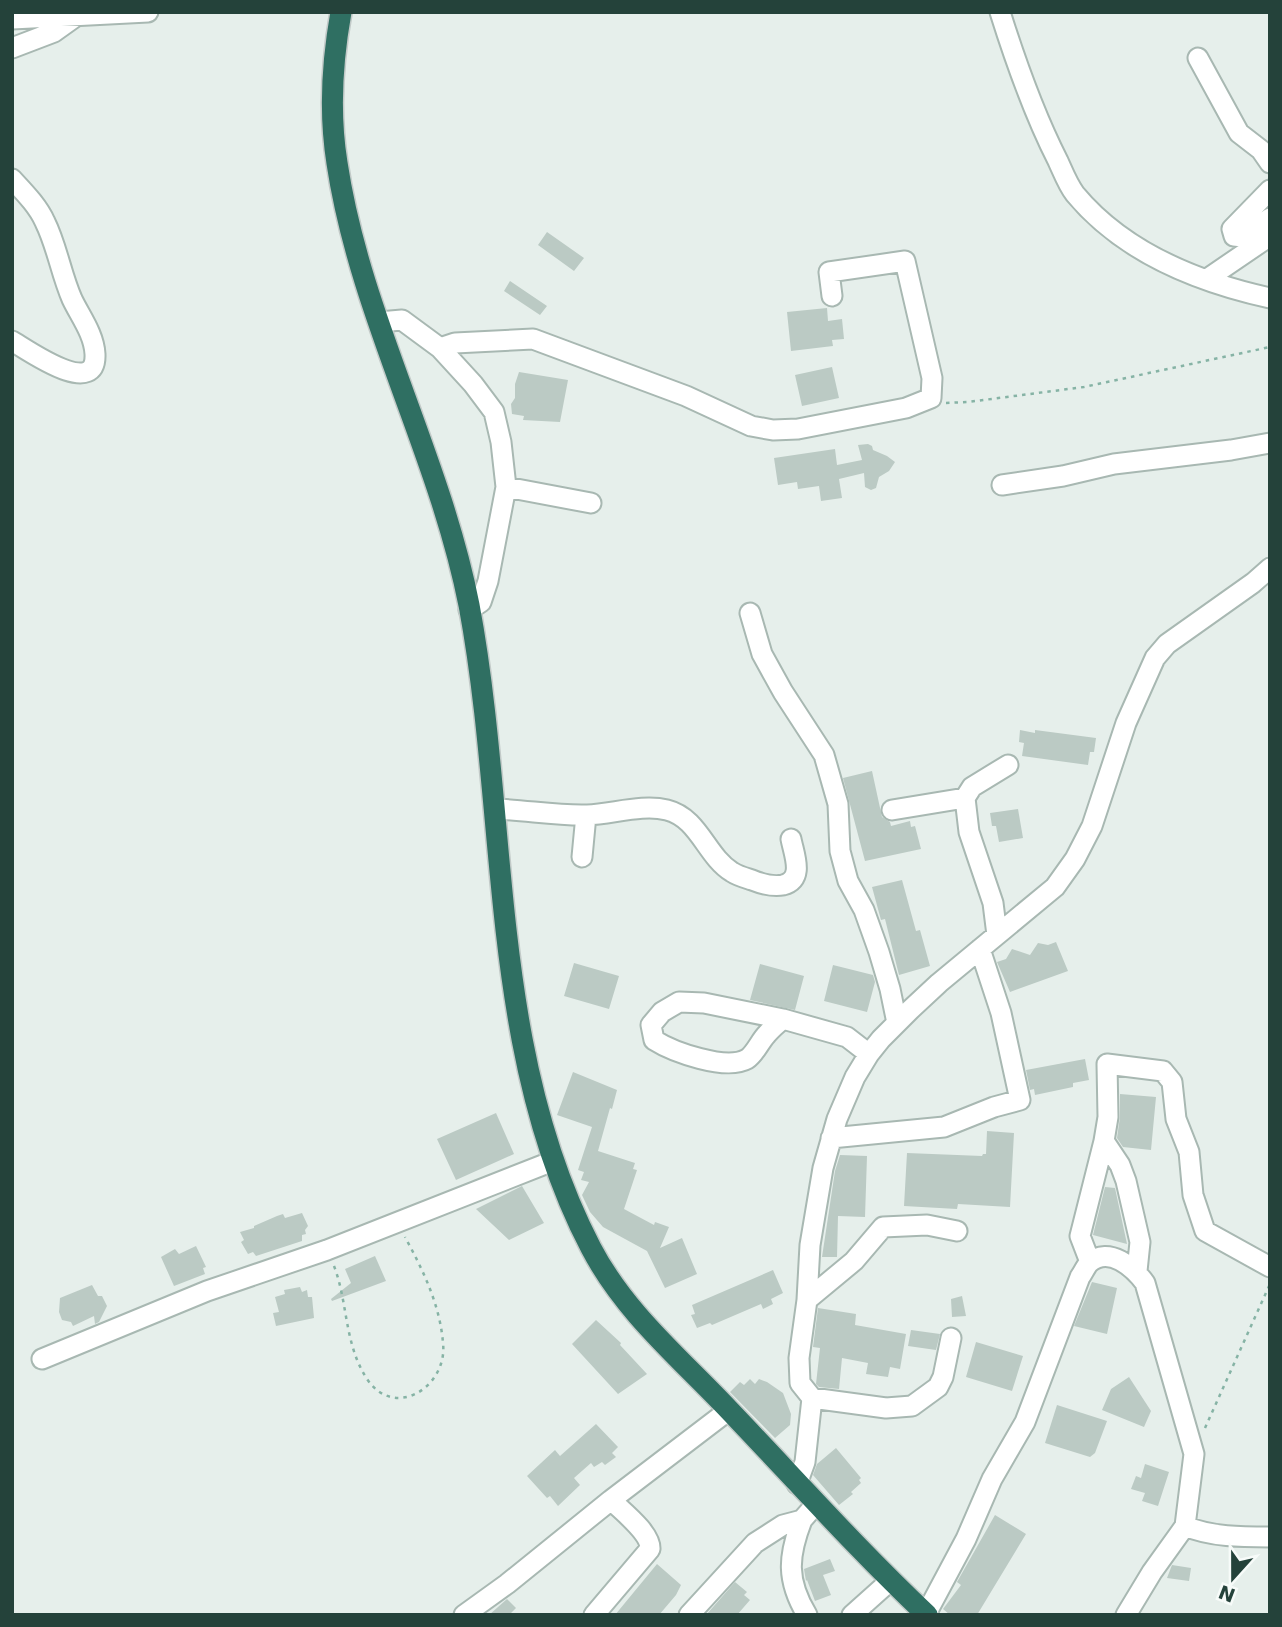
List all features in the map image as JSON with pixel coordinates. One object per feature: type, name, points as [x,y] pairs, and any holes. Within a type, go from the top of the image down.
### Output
[{"type":"highway","points":[[341,12],[333,78],[336,160],[345,208],[379,322],[436,481],[470,610],[495,809],[510,960],[536,1102],[553,1160],[580,1225],[609,1278],[661,1343],[729,1410],[797,1484],[809,1512],[926,1614]]},
{"type":"street","points":[[12,19],[148,12]]},
{"type":"street","points":[[1000,12],[1049,144],[1074,193],[1109,228],[1155,258],[1236,290],[1270,298]]},
{"type":"street","points":[[12,48],[54,32],[75,17]]},
{"type":"street","points":[[1198,58],[1239,133],[1261,150],[1270,163]]},
{"type":"street","points":[[12,179],[45,221],[72,299],[89,331],[95,354],[94,362],[85,372],[76,374],[49,363],[12,341]]},
{"type":"street","points":[[1270,190],[1232,229],[1234,236],[1243,237],[1270,218]]},
{"type":"street","points":[[1208,279],[1270,236]]},
{"type":"street","points":[[439,348],[455,343],[533,339],[686,396],[751,426],[773,430],[798,429],[906,408],[931,398],[932,378],[905,261],[829,272],[831,296]]},
{"type":"street","points":[[379,322],[402,320],[439,348],[473,384],[494,412],[501,442],[506,487],[488,581],[481,602],[470,610]]},
{"type":"street","points":[[1002,485],[1063,476],[1114,464],[1270,443]]},
{"type":"street","points":[[506,487],[591,503]]},
{"type":"street","points":[[951,1338],[943,1377],[938,1387],[912,1406],[886,1408],[812,1398],[800,1383],[799,1358],[807,1300],[810,1245],[822,1168],[843,1103],[869,1054],[897,1023],[939,983],[1055,887],[1075,859],[1092,826],[1126,723],[1155,658],[1167,644],[1261,585],[1270,568]]},
{"type":"street","points":[[750,613],[762,654],[824,755],[838,804],[840,851],[848,881],[864,910],[879,952],[897,1023]]},
{"type":"street","points":[[997,935],[993,903],[969,832],[965,798],[972,788],[1008,765]]},
{"type":"street","points":[[892,810],[965,798]]},
{"type":"street","points":[[495,809],[586,815],[650,808],[675,812],[685,818],[732,872],[775,886],[794,879],[797,871],[791,839]]},
{"type":"street","points":[[582,857],[586,815]]},
{"type":"street","points":[[831,1138],[944,1127],[994,1107],[1020,1101],[1001,1013],[980,948]]},
{"type":"street","points":[[783,1018],[749,1058],[736,1063],[722,1063],[666,1048],[654,1040],[651,1025],[662,1012],[679,1002],[704,1003],[783,1018],[847,1037],[869,1054]]},
{"type":"street","points":[[1090,1262],[1080,1236],[1108,1117],[1107,1064],[1163,1071],[1172,1082],[1175,1119],[1189,1152],[1193,1195],[1205,1231],[1270,1267]]},
{"type":"street","points":[[1104,1142],[1120,1166],[1126,1181],[1140,1242],[1137,1271]]},
{"type":"street","points":[[42,1359],[207,1291],[327,1250],[553,1160]]},
{"type":"street","points":[[807,1300],[854,1261],[883,1227],[927,1225],[957,1231]]},
{"type":"street","points":[[926,1614],[966,1539],[992,1479],[1025,1422],[1080,1277],[1090,1262],[1101,1257],[1114,1258],[1129,1264],[1145,1283],[1194,1454],[1185,1526],[1126,1615]]},
{"type":"street","points":[[797,1484],[805,1462],[812,1398]]},
{"type":"street","points":[[464,1615],[729,1410]]},
{"type":"street","points":[[594,1615],[650,1549],[650,1541],[645,1534],[611,1500]]},
{"type":"street","points":[[690,1615],[755,1543],[782,1525],[809,1512]]},
{"type":"street","points":[[807,1615],[798,1600],[791,1572],[792,1547],[809,1512]]},
{"type":"street","points":[[1185,1526],[1197,1531],[1219,1534],[1270,1537]]},
{"type":"street","points":[[852,1615],[890,1581]]},
{"type":"path","points":[[931,398],[948,403],[968,402],[1084,387],[1270,347]]},
{"type":"path","points":[[327,1250],[339,1278],[349,1334],[368,1380],[380,1392],[395,1399],[411,1396],[429,1386],[440,1368],[444,1345],[431,1290],[423,1269],[397,1223]]},
{"type":"path","points":[[1194,1454],[1270,1284]]},
{"type":"building","points":[[547,232],[584,258],[574,271],[538,245]]},
{"type":"building","points":[[510,281],[547,306],[540,315],[504,291]]},
{"type":"building","points":[[827,308],[828,321],[842,319],[844,339],[832,340],[833,346],[791,351],[787,312]]},
{"type":"building","points":[[832,367],[839,398],[802,406],[795,375]]},
{"type":"building","points":[[519,372],[568,380],[560,422],[523,420],[524,416],[512,414],[511,404],[515,398],[515,384]]},
{"type":"building","points":[[868,444],[873,450],[895,462],[889,471],[879,477],[876,488],[871,490],[865,487],[864,473],[839,479],[842,498],[821,501],[819,486],[798,489],[797,482],[778,485],[774,458],[835,449],[837,465],[862,460],[858,445]]},
{"type":"building","points":[[1020,730],[1096,738],[1094,752],[1090,752],[1088,765],[1022,756],[1024,743],[1019,742]]},
{"type":"building","points":[[872,771],[882,817],[890,822],[891,826],[910,821],[911,827],[915,826],[921,849],[865,861],[843,778]]},
{"type":"building","points":[[1018,809],[1023,838],[999,842],[990,813]]},
{"type":"building","points":[[902,880],[916,931],[920,930],[930,966],[899,975],[885,919],[881,920],[872,887]]},
{"type":"building","points":[[1056,942],[1068,971],[1010,992],[997,962],[1006,959],[1012,949],[1030,955],[1038,943],[1048,945]]},
{"type":"building","points":[[574,963],[619,976],[609,1009],[564,996]]},
{"type":"building","points":[[760,964],[804,976],[795,1010],[750,1000]]},
{"type":"building","points":[[833,965],[873,975],[875,982],[867,1012],[824,1001]]},
{"type":"building","points":[[1085,1059],[1089,1080],[1073,1083],[1073,1087],[1035,1095],[1034,1089],[1030,1090],[1026,1070]]},
{"type":"building","points":[[573,1072],[617,1090],[598,1151],[635,1163],[633,1169],[637,1170],[624,1209],[654,1225],[655,1222],[669,1227],[660,1248],[682,1238],[697,1274],[665,1288],[647,1251],[603,1227],[590,1212],[582,1195],[589,1182],[581,1180],[584,1172],[578,1170],[592,1127],[557,1115]]},
{"type":"building","points":[[1120,1094],[1156,1097],[1151,1150],[1123,1147],[1117,1138]]},
{"type":"building","points":[[496,1113],[514,1154],[456,1180],[437,1139]]},
{"type":"building","points":[[987,1131],[1014,1133],[1010,1207],[958,1204],[957,1209],[904,1206],[907,1153],[982,1156],[986,1154]]},
{"type":"building","points":[[840,1155],[867,1156],[865,1217],[838,1216],[837,1257],[822,1257],[835,1171]]},
{"type":"building","points":[[522,1186],[544,1223],[509,1240],[476,1209]]},
{"type":"building","points":[[1105,1187],[1115,1188],[1127,1244],[1093,1235]]},
{"type":"building","points":[[302,1213],[308,1226],[306,1234],[302,1235],[302,1241],[256,1256],[253,1252],[248,1254],[241,1242],[244,1240],[240,1232],[283,1214],[285,1218]]},
{"type":"building","points":[[196,1246],[206,1267],[203,1268],[205,1274],[174,1286],[161,1257],[175,1249],[179,1254]]},
{"type":"building","points":[[375,1256],[386,1281],[332,1301],[331,1299],[351,1283],[345,1269]]},
{"type":"building","points":[[773,1270],[783,1293],[771,1299],[773,1304],[763,1309],[761,1304],[712,1325],[710,1323],[697,1328],[691,1315],[695,1314],[692,1305]]},
{"type":"building","points":[[1092,1282],[1117,1288],[1107,1334],[1074,1326]]},
{"type":"building","points":[[92,1285],[107,1306],[99,1322],[95,1324],[94,1316],[73,1326],[71,1322],[62,1320],[59,1312],[60,1298]]},
{"type":"building","points":[[300,1287],[302,1292],[307,1290],[308,1297],[312,1297],[314,1318],[276,1326],[273,1313],[279,1312],[275,1297],[285,1294],[284,1290]]},
{"type":"building","points":[[962,1296],[966,1316],[952,1317],[951,1299]]},
{"type":"building","points":[[818,1308],[856,1314],[855,1325],[906,1334],[900,1369],[890,1367],[888,1377],[866,1374],[868,1363],[842,1358],[839,1389],[819,1387],[816,1384],[820,1348],[813,1347]]},
{"type":"building","points":[[596,1320],[621,1343],[647,1374],[618,1394],[572,1344]]},
{"type":"building","points":[[911,1330],[940,1334],[936,1350],[908,1346]]},
{"type":"building","points":[[976,1342],[1023,1356],[1012,1391],[966,1377]]},
{"type":"building","points":[[1129,1377],[1151,1411],[1144,1427],[1102,1410],[1111,1389]]},
{"type":"building","points":[[750,1379],[755,1384],[759,1379],[767,1382],[783,1393],[791,1414],[790,1425],[775,1438],[730,1392],[740,1382],[744,1385]]},
{"type":"building","points":[[1057,1405],[1107,1421],[1095,1453],[1090,1457],[1045,1443]]},
{"type":"building","points":[[596,1424],[618,1447],[612,1453],[616,1457],[605,1465],[602,1462],[594,1467],[591,1463],[574,1478],[580,1485],[558,1506],[527,1476],[555,1450],[560,1456]]},
{"type":"building","points":[[836,1448],[861,1478],[861,1483],[851,1492],[853,1494],[839,1505],[813,1475],[817,1464]]},
{"type":"building","points":[[1145,1464],[1169,1472],[1158,1506],[1142,1501],[1145,1493],[1131,1489],[1136,1476],[1141,1478]]},
{"type":"building","points":[[995,1515],[1026,1534],[977,1615],[950,1615],[943,1609],[961,1585],[957,1582]]},
{"type":"building","points":[[830,1559],[835,1571],[823,1575],[831,1595],[815,1601],[804,1569]]},
{"type":"building","points":[[657,1564],[681,1585],[676,1595],[659,1615],[615,1615]]},
{"type":"building","points":[[1172,1565],[1191,1568],[1189,1581],[1167,1578]]},
{"type":"building","points":[[735,1582],[747,1592],[744,1595],[750,1600],[737,1615],[706,1615]]},
{"type":"building","points":[[507,1599],[516,1608],[509,1615],[489,1615]]}]
